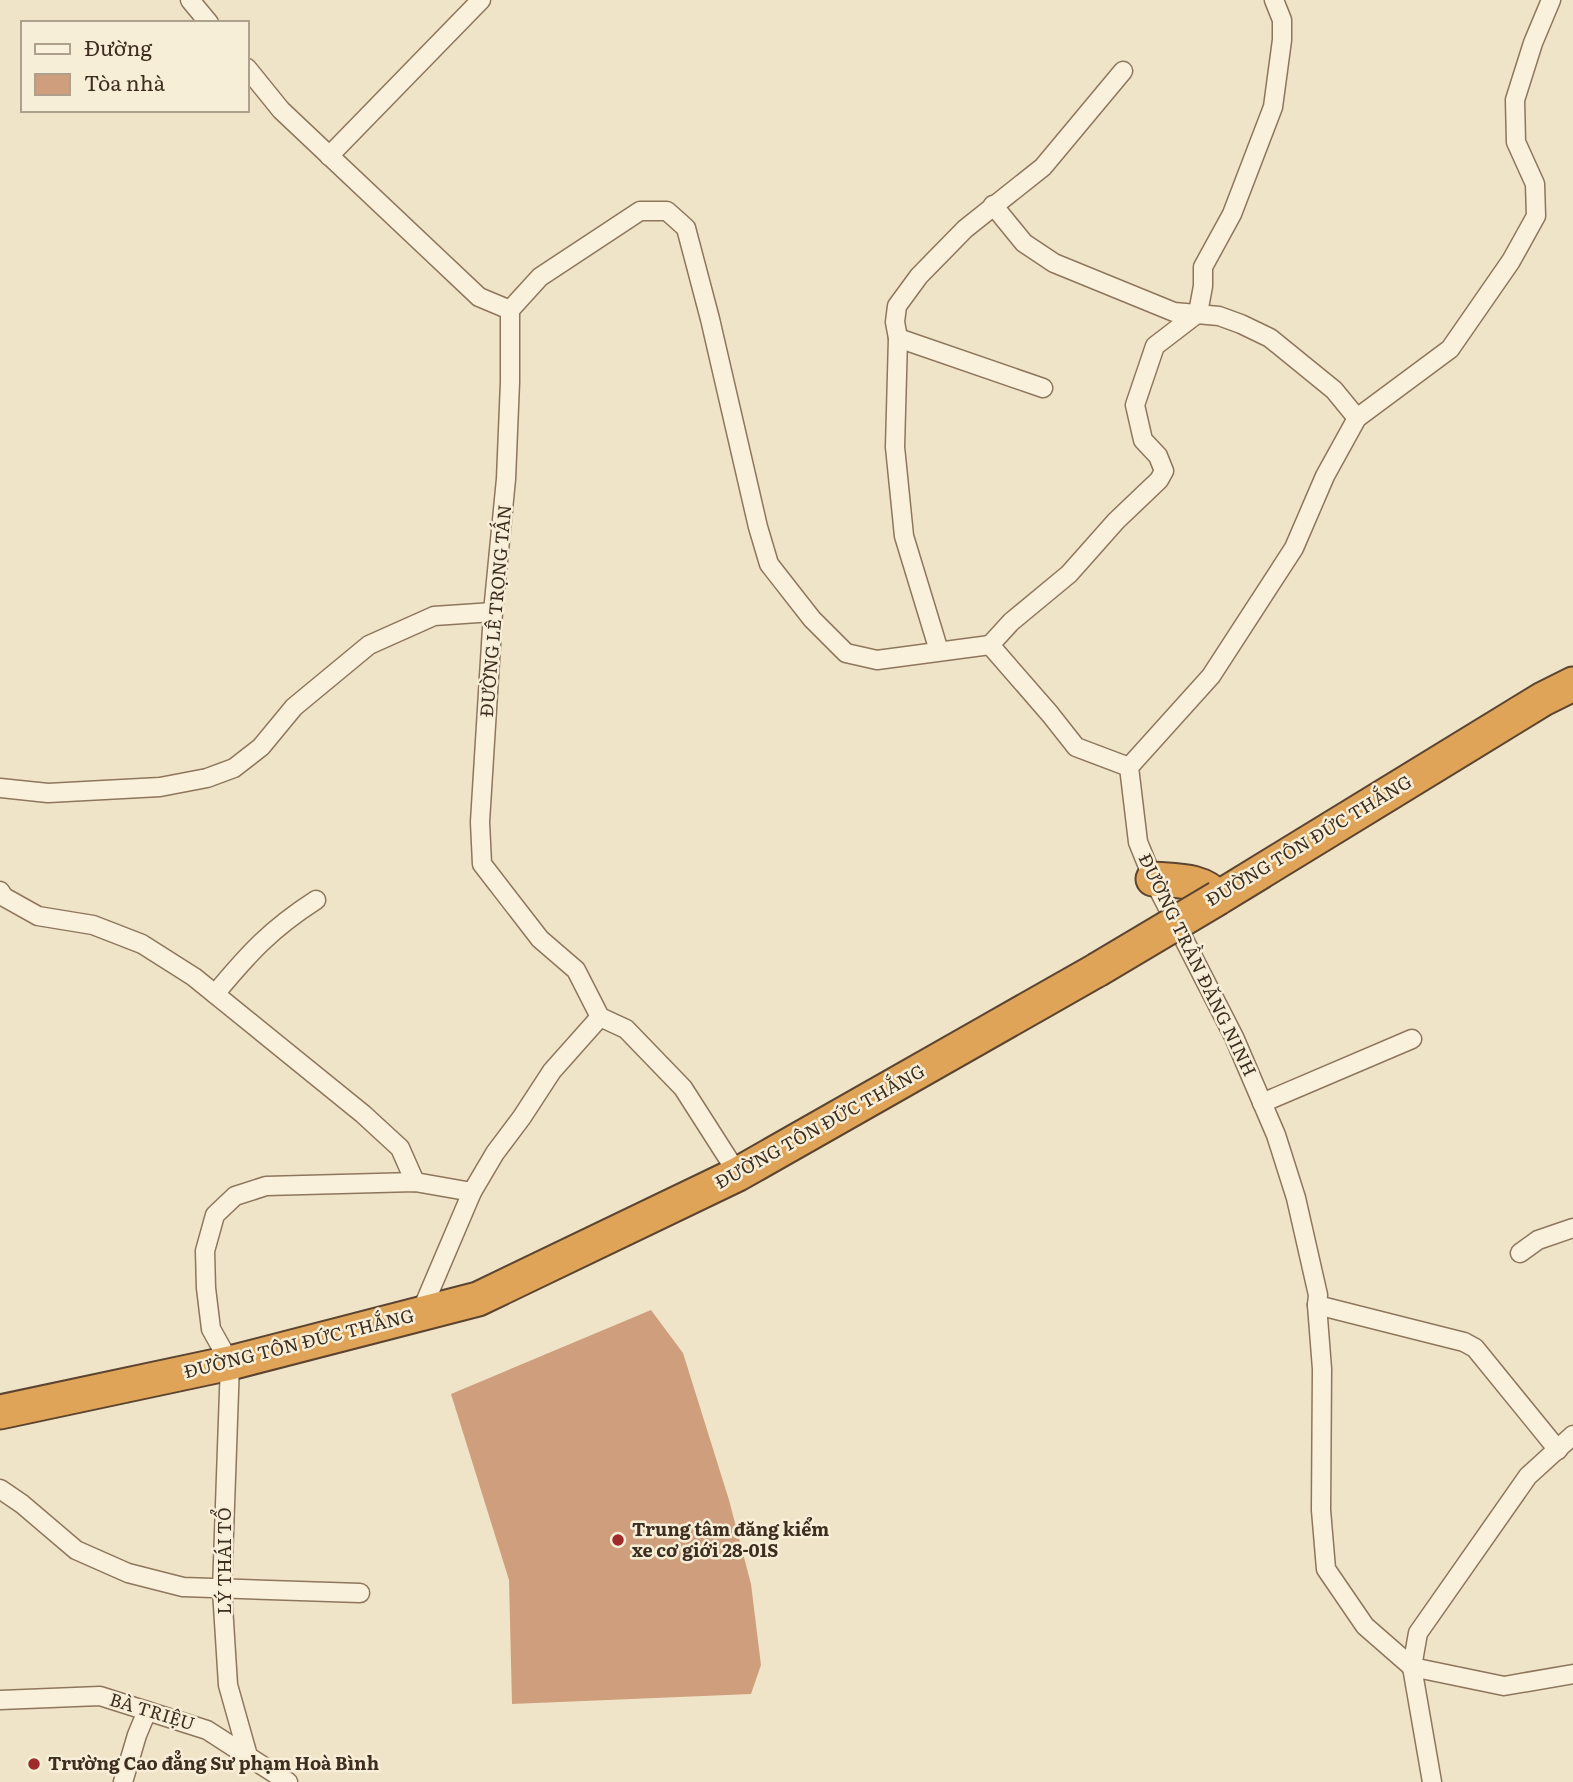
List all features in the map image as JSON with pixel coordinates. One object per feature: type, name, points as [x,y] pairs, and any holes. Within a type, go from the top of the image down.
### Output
[{"type":"highway","name":"ĐƯỜNG TÔN ĐỨC THẮNG","points":[[0,1412],[230,1363],[478,1299],[738,1174],[1097,970],[1543,699],[1573,684]]},
{"type":"highway","points":[[1153,879],[1194,883],[1209,888],[1218,898]]},
{"type":"street","points":[[190,0],[207,21]]},
{"type":"street","points":[[329,156],[481,0]]},
{"type":"street","points":[[248,69],[281,110],[479,297],[510,310],[540,277],[640,211],[667,211],[686,228],[769,564],[812,619],[846,653],[877,660],[990,645],[1011,622],[1069,574],[1164,471],[1158,456],[1143,440],[1135,405],[1155,346],[1198,313],[1203,267],[1232,214],[1272,107],[1282,40],[1282,20],[1274,0]]},
{"type":"street","points":[[990,645],[1051,714],[1076,747],[1129,767],[1212,676],[1294,548],[1325,476],[1357,418],[1450,349],[1511,261],[1536,216],[1535,184],[1516,142],[1515,100],[1532,43],[1550,0]]},
{"type":"street","points":[[939,651],[904,536],[895,447],[897,306],[919,275],[946,247],[993,205],[1043,167],[1123,71]]},
{"type":"street","points":[[993,205],[1024,243],[1055,264],[1174,312],[1219,316],[1270,338],[1334,390],[1357,418]]},
{"type":"street","name":"ĐƯỜNG LÊ TRỌNG TẤN","points":[[510,310],[506,479],[493,612],[480,822],[482,864],[540,939],[576,970],[600,1017]]},
{"type":"street","points":[[898,338],[1043,387]]},
{"type":"street","points":[[0,788],[48,793],[160,787],[207,778],[234,768],[261,747],[294,707],[369,645],[435,617],[493,612]]},
{"type":"street","name":"ĐƯỜNG TRẦN ĐĂNG NINH","points":[[1129,767],[1138,842],[1153,879],[1234,1037],[1276,1135],[1296,1198],[1318,1295],[1322,1368],[1321,1510],[1326,1569],[1366,1626],[1412,1667]]},
{"type":"street","points":[[0,891],[4,897],[38,916],[93,925],[142,944],[194,977],[363,1114],[400,1148],[415,1182]]},
{"type":"street","points":[[215,994],[252,949],[284,920],[316,900]]},
{"type":"street","points":[[420,1314],[472,1192],[495,1153],[552,1071],[600,1017],[626,1029],[683,1087],[738,1174]]},
{"type":"street","points":[[1262,1103],[1412,1038]]},
{"type":"street","points":[[230,1363],[211,1329],[205,1288],[205,1251],[215,1215],[235,1196],[266,1186],[415,1182],[472,1192]]},
{"type":"street","points":[[1520,1253],[1538,1240],[1573,1228]]},
{"type":"street","points":[[1317,1305],[1454,1339],[1475,1348],[1558,1450]]},
{"type":"street","name":"LÝ THÁI TỔ","points":[[230,1363],[222,1590],[228,1685],[248,1756]]},
{"type":"street","points":[[1432,1782],[1412,1667],[1418,1633],[1528,1476],[1573,1435]]},
{"type":"street","points":[[0,1489],[76,1550],[128,1573],[183,1587],[360,1593]]},
{"type":"street","points":[[1412,1667],[1504,1686],[1573,1674]]},
{"type":"street","name":"BÀ TRIỆU","points":[[0,1700],[100,1696],[207,1730],[288,1782]]},
{"type":"street","points":[[123,1782],[147,1711]]},
{"type":"building","name":"Trung tâm đăng kiểm xe cơ giới 28-01S","points":[[651,1310],[683,1353],[729,1500],[751,1584],[761,1665],[751,1694],[512,1704],[509,1580],[451,1394]]},
{"type":"place","name":"Trung tâm đăng kiểm xe cơ giới 28-01S","points":[[618,1540]]},
{"type":"place","name":"Trường Cao đẳng Sư phạm Hoà Bình","points":[[34,1764]]}]
